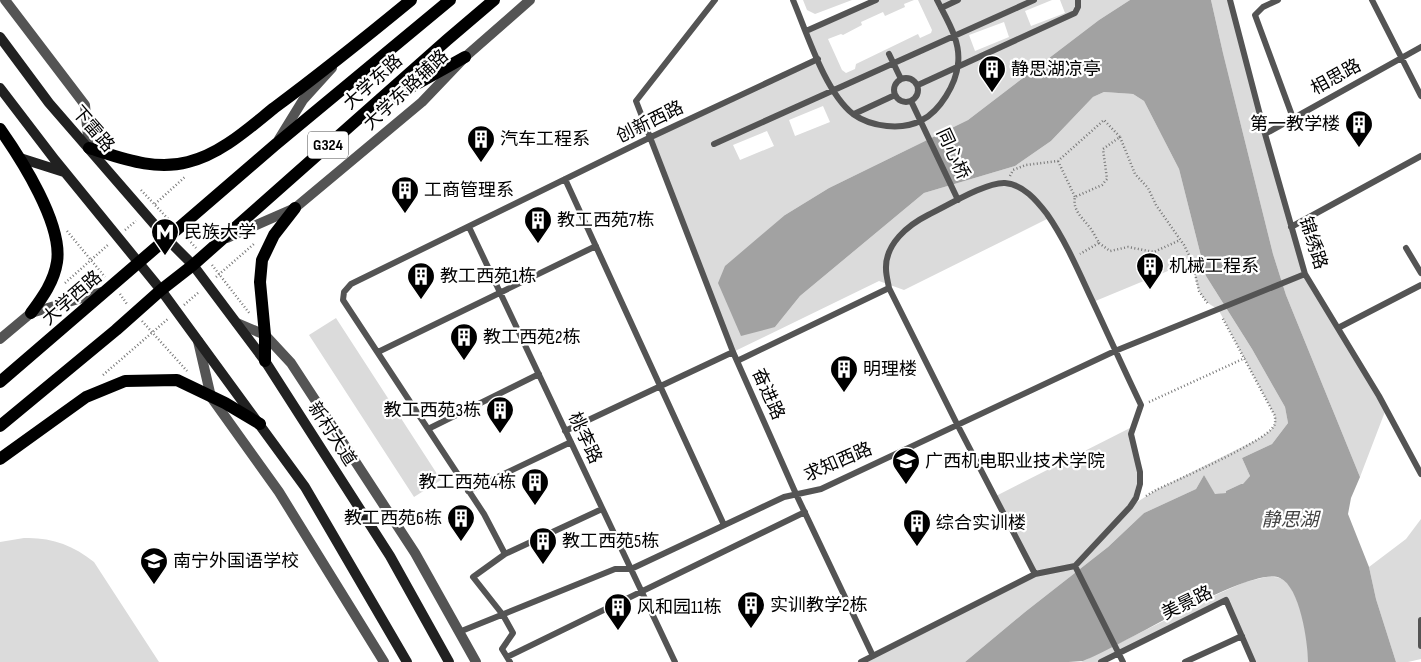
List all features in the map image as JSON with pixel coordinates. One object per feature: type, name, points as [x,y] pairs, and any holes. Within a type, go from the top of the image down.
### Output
[{"type":"main road","points":[[89,148],[145,165],[189,162],[220,148],[344,55],[411,0]]},
{"type":"main road","name":"大学东路","points":[[167,239],[275,145],[450,0]]},
{"type":"main road","name":"大学东路","points":[[161,290],[193,265],[494,0]]},
{"type":"main road","name":"下雷路","points":[[0,37],[49,103],[167,239]]},
{"type":"main road","points":[[364,113],[465,57]]},
{"type":"main road","points":[[0,88],[65,172],[161,290],[305,487],[407,662]]},
{"type":"main road","points":[[0,128],[20,158],[43,203],[53,227],[57,244],[58,262],[49,288],[30,313]]},
{"type":"main road","points":[[20,158],[65,172]]},
{"type":"main road","points":[[265,361],[265,335],[260,282],[262,260],[274,235],[295,208]]},
{"type":"main road","name":"大学西路","points":[[0,382],[167,239]]},
{"type":"main road","name":"新村大道","points":[[167,239],[193,265],[265,361],[390,556],[449,662]]},
{"type":"main road","name":"G324","points":[[0,426],[161,290]]},
{"type":"main road","points":[[0,459],[86,397],[125,381],[177,380],[260,424]]},
{"type":"street","points":[[5,0],[85,106],[89,148]]},
{"type":"street","name":"大学东路辅路","points":[[221,240],[295,208],[422,102],[465,57],[530,0]]},
{"type":"street","points":[[275,145],[304,100],[344,55]]},
{"type":"street","points":[[0,338],[30,313],[110,289]]},
{"type":"street","points":[[237,324],[265,335],[291,364],[415,553],[476,662]]},
{"type":"street","points":[[197,338],[212,397],[278,492],[384,662]]},
{"type":"lane","name":"奋进路","points":[[715,0],[636,101],[652,137],[733,352],[796,494],[873,656]]},
{"type":"lane","points":[[793,0],[836,96],[854,114],[873,125],[886,126],[900,126],[921,121],[942,100],[952,85],[958,66],[957,45],[938,0]]},
{"type":"lane","points":[[806,31],[876,0]]},
{"type":"lane","points":[[941,8],[958,0]]},
{"type":"lane","points":[[714,144],[1034,0]]},
{"type":"lane","points":[[918,86],[1075,13],[1078,7],[1078,0]]},
{"type":"lane","name":"锦绣路","points":[[1230,0],[1265,134],[1305,274],[1379,396],[1421,474]]},
{"type":"lane","points":[[1278,0],[1263,7],[1254,15],[1294,118]]},
{"type":"lane","points":[[1372,0],[1421,96]]},
{"type":"lane","name":"相思路","points":[[1265,134],[1421,47]]},
{"type":"lane","points":[[889,54],[901,79]]},
{"type":"lane","name":"创新西路","points":[[378,352],[343,300],[342,296],[350,284],[652,137],[818,59]]},
{"type":"lane","points":[[911,78],[918,86],[918,92],[911,101],[903,102],[895,95],[894,86],[901,79],[911,78]]},
{"type":"lane","points":[[854,114],[895,95]]},
{"type":"lane","name":"同心桥","points":[[911,101],[958,200]]},
{"type":"lane","points":[[1291,227],[1421,156]]},
{"type":"lane","points":[[566,179],[724,526]]},
{"type":"lane","points":[[861,662],[1035,574],[1075,566],[1130,507],[1136,498],[1140,484],[1140,472],[1131,434],[1141,405],[1072,258],[1047,215],[1025,191],[1005,183],[992,185],[958,200],[915,223],[903,232],[892,245],[886,268],[889,288],[1035,574]]},
{"type":"lane","name":"桃李路","points":[[469,226],[675,662]]},
{"type":"lane","points":[[505,554],[484,514],[378,352],[596,246]]},
{"type":"lane","points":[[1406,248],[1421,273]]},
{"type":"lane","name":"求知西路","points":[[460,632],[615,570],[631,569],[784,497],[821,489],[1116,351],[1305,274]]},
{"type":"lane","points":[[1338,328],[1421,285]]},
{"type":"lane","points":[[737,361],[889,288]]},
{"type":"lane","points":[[566,431],[733,352]]},
{"type":"lane","points":[[428,429],[538,374]]},
{"type":"lane","points":[[468,490],[571,442]]},
{"type":"lane","points":[[602,509],[505,554],[473,577],[503,615],[513,633],[502,649],[508,659],[641,591],[805,512]]},
{"type":"lane","points":[[1075,566],[1121,659]]},
{"type":"lane","name":"美景路","points":[[1101,662],[1226,600],[1253,662]]},
{"type":"lane","points":[[1421,620],[1421,646]]},
{"type":"lane","points":[[1185,662],[1242,636]]},
{"type":"path","points":[[1005,183],[1014,170],[1020,167],[1058,161],[1104,120],[1120,137],[1134,174],[1148,188],[1156,205],[1192,260],[1199,291],[1208,304],[1221,308],[1275,416],[1273,428],[1254,442],[1156,490],[1130,507]]},
{"type":"path","points":[[1076,197],[1102,185],[1107,179],[1103,149],[1120,137]]},
{"type":"path","points":[[1058,161],[1076,197],[1074,203],[1077,212],[1100,243],[1110,251],[1128,247],[1154,252],[1180,240]]},
{"type":"path","points":[[61,224],[110,289],[135,313],[192,375]]},
{"type":"path","points":[[1072,258],[1100,243]]},
{"type":"path","points":[[1141,405],[1245,358]]},
{"type":"shaded area","points":[[803,0],[852,0],[815,14],[807,10]]},
{"type":"shaded area","points":[[876,0],[914,0],[904,4],[905,7],[885,16],[883,12],[861,22],[862,25],[843,35],[828,39],[842,70],[846,73],[855,69],[856,64],[918,34],[920,38],[931,33],[932,30],[918,0],[1052,0],[1025,11],[1031,26],[1065,13],[1060,0],[1130,0],[1099,20],[968,120],[829,188],[785,215],[775,327],[800,296],[924,193],[1015,166],[1051,141],[1093,97],[1104,92],[1133,94],[1144,101],[1179,169],[1206,276],[1252,349],[1285,407],[1288,423],[1272,444],[1242,458],[1250,476],[1243,485],[1241,484],[1226,491],[1226,493],[1215,495],[1204,475],[1196,489],[1144,513],[1108,547],[965,662],[861,662],[1034,574],[994,497],[1132,427],[1140,472],[1131,506],[1156,490],[1260,438],[1273,427],[1275,416],[1218,309],[1211,305],[1202,295],[1196,283],[1192,261],[1093,302],[1049,218],[904,290],[879,281],[733,352],[651,137],[817,59],[806,31]],"holes":[[[1004,22],[1009,37],[975,51],[969,35]],[[823,106],[830,122],[795,136],[789,120]],[[767,131],[774,146],[740,160],[733,145]]]},
{"type":"shaded area","points":[[1211,0],[1230,0],[1305,274],[1386,409],[1360,477],[1286,295],[1273,254]]},
{"type":"shaded area","points":[[336,318],[441,480],[414,497],[309,335]]},
{"type":"shaded area","points":[[1421,519],[1421,659],[1396,662],[1376,599],[1369,567],[1406,539]]},
{"type":"shaded area","points":[[24,538],[43,539],[61,543],[78,551],[94,562],[159,662],[0,662],[0,542]]},
{"type":"shaded area","points":[[1266,577],[1283,579],[1291,588],[1300,607],[1303,619],[1308,662],[1253,662],[1226,600],[1101,662],[1081,662],[1220,593],[1245,582]]},
{"type":"water","name":"静思湖","points":[[1130,0],[1211,0],[1273,254],[1286,295],[1360,477],[1351,498],[1348,514],[1369,567],[1376,599],[1396,662],[1308,662],[1302,616],[1293,592],[1287,583],[1280,578],[1264,577],[1214,595],[1083,661],[965,662],[1108,547],[1144,513],[1196,489],[1204,475],[1215,494],[1226,493],[1226,491],[1243,484],[1250,476],[1242,458],[1272,444],[1288,423],[1285,407],[1252,349],[1206,276],[1179,169],[1144,101],[1133,94],[1104,92],[1093,97],[1051,141],[1015,166],[924,193],[800,296],[775,327],[741,336],[718,283],[725,266],[785,215],[829,188],[968,120],[1099,20]]},
{"type":"place","name":"静思湖凉亭","points":[[992,93]]},
{"type":"place","name":"第一教学楼","points":[[1359,148]]},
{"type":"place","name":"汽车工程系","points":[[481,163]]},
{"type":"place","name":"工商管理系","points":[[405,214]]},
{"type":"place","name":"教工西苑7栋","points":[[538,244]]},
{"type":"place","name":"民族大学","points":[[165,256]]},
{"type":"place","name":"机械工程系","points":[[1150,290]]},
{"type":"place","name":"教工西苑1栋","points":[[421,300]]},
{"type":"place","name":"教工西苑2栋","points":[[464,361]]},
{"type":"place","name":"明理楼","points":[[844,393]]},
{"type":"place","name":"教工西苑3栋","points":[[500,434]]},
{"type":"place","name":"广西机电职业技术学院","points":[[906,485]]},
{"type":"place","name":"教工西苑4栋","points":[[535,506]]},
{"type":"place","name":"教工西苑6栋","points":[[461,542]]},
{"type":"place","name":"综合实训楼","points":[[917,547]]},
{"type":"place","name":"教工西苑5栋","points":[[543,565]]},
{"type":"place","name":"南宁外国语学校","points":[[154,585]]},
{"type":"place","name":"实训教学2栋","points":[[751,629]]},
{"type":"place","name":"风和园11栋","points":[[618,631]]}]
